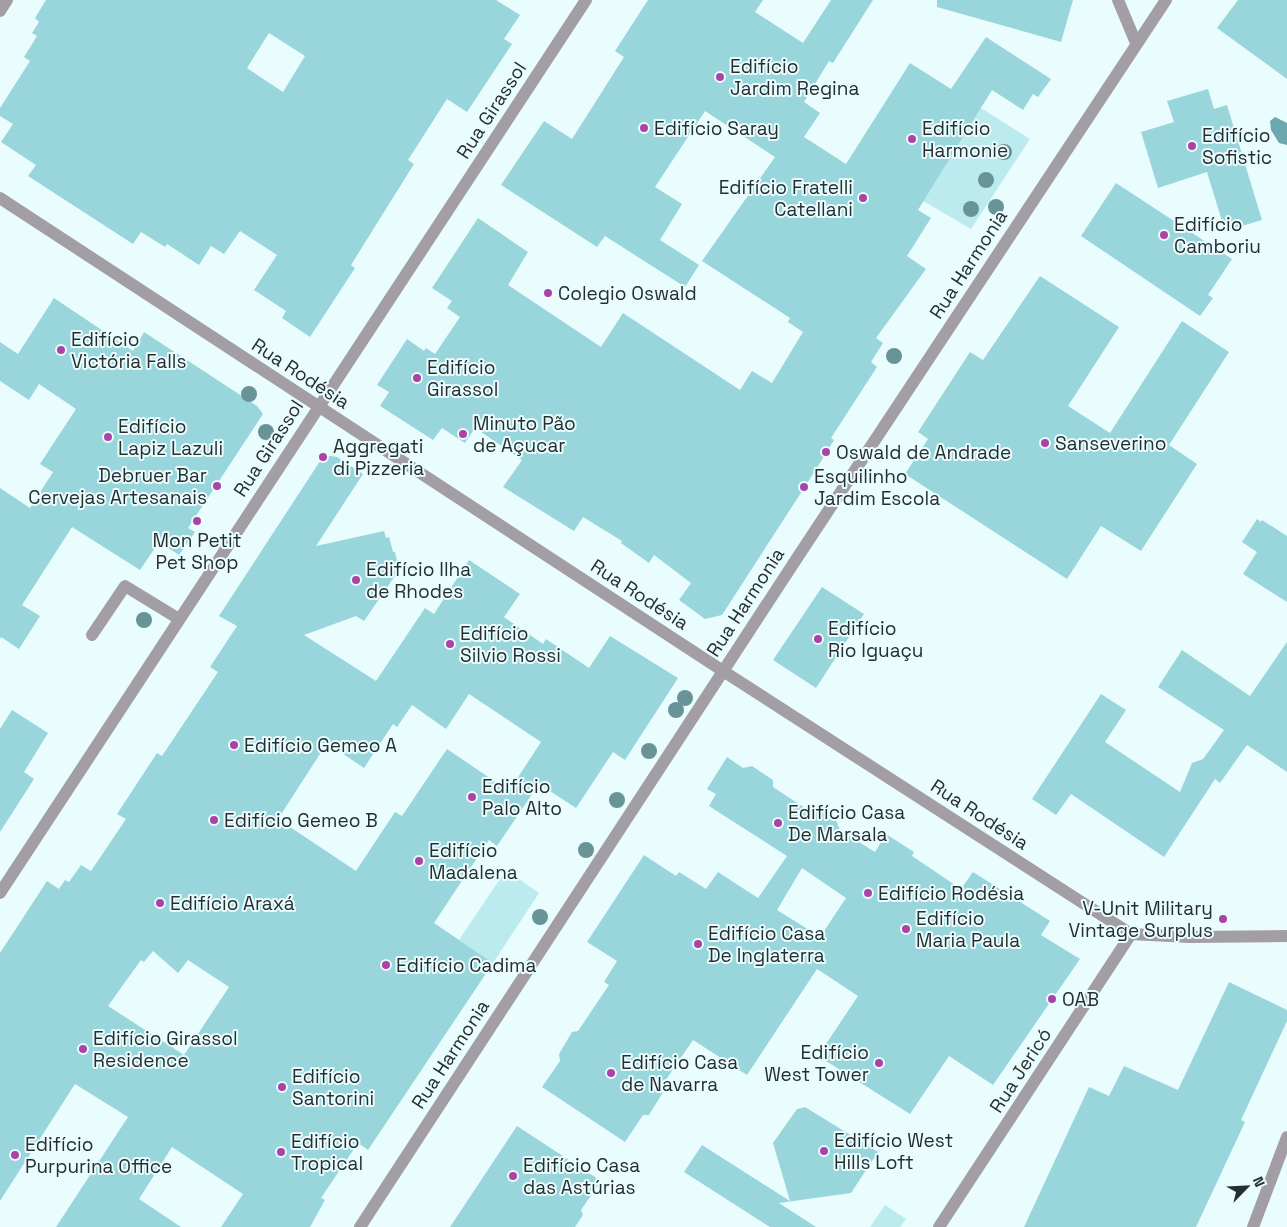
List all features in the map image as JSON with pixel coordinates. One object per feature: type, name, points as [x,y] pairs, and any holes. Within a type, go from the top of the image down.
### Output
[{"type":"street","points":[[0,11],[7,0]]},
{"type":"street","name":"Rua Girassol","points":[[0,893],[317,406],[586,0]]},
{"type":"street","points":[[1118,0],[1136,43]]},
{"type":"street","name":"Rua Harmonia","points":[[360,1227],[723,671],[1166,0]]},
{"type":"street","name":"Rua Rodésia","points":[[0,198],[723,671],[1131,934]]},
{"type":"street","points":[[92,635],[125,586],[179,619]]},
{"type":"street","points":[[1131,934],[1287,936]]},
{"type":"street","name":"Rua Jericó","points":[[939,1227],[1131,934]]},
{"type":"street","points":[[1253,1227],[1287,1137]]},
{"type":"shaded area","points":[[981,108],[1030,139],[971,229],[923,201]]},
{"type":"shaded area","points":[[1275,117],[1287,123],[1287,145],[1279,143],[1271,130],[1270,121]]},
{"type":"shaded area","points":[[506,870],[539,893],[493,963],[459,940]]},
{"type":"shaded area","points":[[885,1205],[906,1219],[900,1227],[870,1227]]},
{"type":"building","points":[[46,0],[496,0],[520,15],[504,39],[512,44],[467,112],[447,99],[408,160],[414,164],[351,265],[355,268],[310,337],[282,318],[286,311],[254,290],[277,255],[240,231],[224,254],[211,246],[199,265],[167,244],[165,247],[141,232],[133,244],[28,176],[36,165],[1,142],[13,124],[0,116],[0,108],[30,61],[24,57],[37,36],[32,33],[39,22],[35,18]],"holes":[[[269,33],[305,56],[283,92],[247,68]]]},
{"type":"building","points":[[648,0],[763,0],[755,12],[803,43],[831,0],[873,0],[833,63],[829,61],[804,102],[820,113],[804,137],[846,164],[910,63],[951,89],[986,37],[1051,79],[1038,97],[1033,94],[1023,110],[992,90],[918,210],[931,218],[907,256],[926,269],[876,338],[883,343],[871,362],[877,367],[831,438],[834,440],[815,471],[722,615],[705,619],[679,600],[691,583],[654,555],[649,563],[621,543],[622,541],[583,517],[574,531],[503,487],[522,460],[475,428],[465,443],[442,428],[433,440],[380,406],[389,392],[377,385],[407,339],[424,351],[426,348],[435,354],[460,317],[447,308],[452,301],[432,288],[478,218],[528,252],[508,285],[601,347],[623,313],[740,390],[752,371],[772,383],[803,332],[788,322],[790,318],[702,261],[775,157],[705,111],[655,187],[682,204],[660,240],[699,265],[685,287],[605,236],[597,247],[501,185],[544,121],[572,139],[624,57],[615,51]]},
{"type":"building","points":[[937,0],[1073,0],[1061,42],[937,7]]},
{"type":"building","points":[[1238,0],[1287,0],[1287,79],[1217,28]]},
{"type":"building","name":"Edifício Sofistic","points":[[1208,89],[1214,109],[1227,105],[1262,220],[1225,231],[1207,172],[1158,188],[1141,132],[1174,122],[1167,101]]},
{"type":"building","points":[[1116,183],[1232,259],[1208,295],[1213,298],[1200,316],[1081,236]]},
{"type":"building","points":[[1040,276],[1119,327],[1068,406],[1110,433],[1182,321],[1229,352],[1169,445],[1197,464],[1141,551],[1101,526],[1067,579],[905,474],[928,439],[918,432],[970,352],[983,360]]},
{"type":"building","points":[[54,298],[133,351],[144,332],[257,406],[263,414],[188,528],[195,532],[179,555],[159,542],[140,570],[72,527],[22,605],[40,616],[19,649],[1,637],[0,639],[0,488],[30,508],[53,472],[40,464],[76,409],[39,384],[29,400],[0,381],[0,342],[18,354]]},
{"type":"building","points":[[324,455],[337,457],[363,474],[316,546],[384,531],[386,538],[389,537],[393,552],[395,552],[399,570],[364,621],[356,616],[304,635],[376,681],[425,608],[434,614],[469,560],[520,594],[504,617],[543,644],[546,639],[589,668],[610,636],[678,678],[625,760],[613,752],[576,808],[539,784],[497,846],[489,840],[434,923],[493,963],[368,1150],[358,1143],[321,1198],[325,1200],[310,1227],[221,1227],[243,1194],[172,1147],[139,1199],[181,1227],[56,1227],[128,1117],[75,1084],[0,1201],[0,953],[47,881],[59,889],[65,880],[69,882],[81,865],[91,871],[126,819],[117,814],[157,753],[162,756],[218,672],[210,667],[237,626],[219,616]],"holes":[[[469,694],[541,742],[509,791],[447,749],[402,816],[395,812],[356,871],[278,819],[327,743],[364,768],[393,724],[397,727],[412,705],[446,729]],[[153,951],[178,973],[188,960],[229,987],[184,1055],[108,1006],[141,960],[144,962]]]},
{"type":"building","points":[[1257,519],[1261,522],[1262,520],[1287,536],[1287,602],[1243,574],[1257,552],[1242,542]]},
{"type":"building","name":"Edifício Rio Iguaçu","points":[[822,587],[864,614],[816,688],[773,660]]},
{"type":"building","points":[[1287,642],[1287,772],[1247,745],[1220,783],[1215,779],[1164,857],[1071,794],[1056,815],[1032,799],[1101,694],[1126,710],[1105,742],[1180,792],[1192,763],[1203,759],[1224,730],[1158,687],[1182,650],[1250,696]]},
{"type":"building","points":[[12,710],[48,733],[24,772],[34,779],[0,832],[0,729]]},
{"type":"building","points":[[727,757],[743,768],[752,766],[773,780],[773,787],[808,810],[816,807],[836,820],[840,830],[875,852],[886,834],[914,852],[912,856],[961,889],[973,872],[1050,921],[1041,935],[1080,959],[993,1085],[949,1056],[910,1114],[818,1056],[858,996],[817,969],[747,1075],[693,1040],[661,1087],[662,1094],[649,1115],[643,1115],[625,1142],[542,1087],[560,1061],[559,1054],[572,1032],[578,1031],[609,985],[604,982],[617,961],[587,942],[644,855],[676,876],[679,872],[706,889],[718,872],[758,898],[787,856],[709,806],[716,794],[707,789]],"holes":[[[802,868],[846,898],[822,934],[816,930],[814,933],[777,910]]]},
{"type":"building","points":[[1229,982],[1287,1010],[1287,1021],[1241,1120],[1245,1122],[1196,1227],[1024,1227],[1089,1087],[1109,1096],[1124,1066],[1178,1090]]},
{"type":"building","points":[[805,1107],[878,1152],[851,1193],[779,1203],[816,1227],[770,1227],[684,1172],[702,1145],[790,1201],[773,1143],[797,1109]]},
{"type":"building","name":"Edifício Casa das Astúrias","points":[[517,1126],[601,1181],[581,1210],[583,1215],[575,1227],[450,1227]]},
{"type":"place","name":"Edifício Jardim Regina","points":[[720,77]]},
{"type":"place","name":"Edifício Saray","points":[[644,128]]},
{"type":"place","name":"Edifício Harmonie","points":[[912,139]]},
{"type":"place","name":"Edifício Sofistic","points":[[1192,146]]},
{"type":"place","name":"Edifício Fratelli Catellani","points":[[863,198]]},
{"type":"place","name":"Edifício Camboriu","points":[[1164,235]]},
{"type":"place","name":"Colegio Oswald","points":[[548,293]]},
{"type":"place","name":"Edifício Victória Falls","points":[[61,350]]},
{"type":"place","name":"Edifício Girassol","points":[[417,378]]},
{"type":"place","name":"Minuto Pão de Açucar","points":[[463,434]]},
{"type":"place","name":"Edifício Lapiz Lazuli","points":[[108,437]]},
{"type":"place","name":"Sanseverino","points":[[1045,443]]},
{"type":"place","name":"Oswald de Andrade","points":[[826,452]]},
{"type":"place","name":"Aggregati di Pizzeria","points":[[323,457]]},
{"type":"place","name":"Debruer Bar Cervejas Artesanais","points":[[217,486]]},
{"type":"place","name":"Esquilinho Jardim Escola","points":[[804,487]]},
{"type":"place","name":"Mon Petit Pet Shop","points":[[197,521]]},
{"type":"place","name":"Edifício Ilha de Rhodes","points":[[356,580]]},
{"type":"place","name":"Edifício Rio Iguaçu","points":[[818,639]]},
{"type":"place","name":"Edifício Silvio Rossi","points":[[450,644]]},
{"type":"place","name":"Edifício Gemeo A","points":[[234,745]]},
{"type":"place","name":"Edifício Palo Alto","points":[[472,797]]},
{"type":"place","name":"Edifício Gemeo B","points":[[214,820]]},
{"type":"place","name":"Edifício Casa De Marsala","points":[[778,823]]},
{"type":"place","name":"Edifício Madalena","points":[[419,861]]},
{"type":"place","name":"Edifício Rodésia","points":[[868,893]]},
{"type":"place","name":"Edifício Araxá","points":[[160,903]]},
{"type":"place","name":"V-Unit Military Vintage Surplus","points":[[1223,919]]},
{"type":"place","name":"Edifício Maria Paula","points":[[906,929]]},
{"type":"place","name":"Edifício Casa De Inglaterra","points":[[698,944]]},
{"type":"place","name":"Edifício Cadima","points":[[386,965]]},
{"type":"place","name":"OAB","points":[[1052,999]]},
{"type":"place","name":"Edifício Girassol Residence","points":[[83,1049]]},
{"type":"place","name":"Edifício West Tower","points":[[879,1063]]},
{"type":"place","name":"Edifício Casa de Navarra","points":[[611,1073]]},
{"type":"place","name":"Edifício Santorini","points":[[282,1087]]},
{"type":"place","name":"Edifício West Hills Loft","points":[[824,1151]]},
{"type":"place","name":"Edifício Tropical","points":[[281,1152]]},
{"type":"place","name":"Edifício Purpurina Office","points":[[15,1155]]},
{"type":"place","name":"Edifício Casa das Astúrias","points":[[513,1176]]}]
